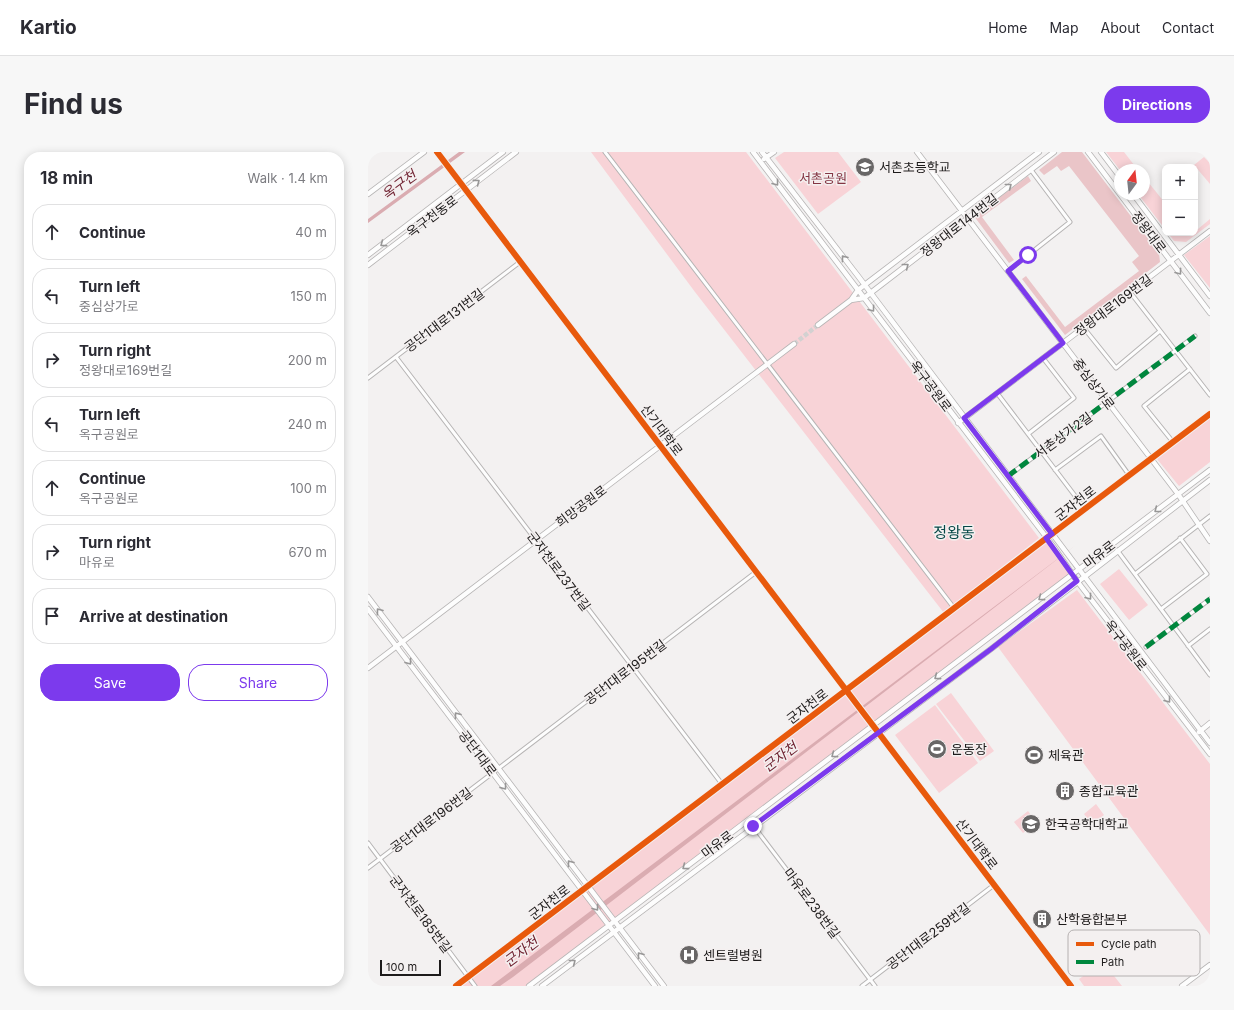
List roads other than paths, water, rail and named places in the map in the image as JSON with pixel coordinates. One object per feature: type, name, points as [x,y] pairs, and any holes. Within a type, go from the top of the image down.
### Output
[{"type":"street","points":[[368,194],[424,152]]},
{"type":"street","name":"옥구천동로","points":[[368,255],[503,152]]},
{"type":"street","name":"옥구천동로","points":[[368,266],[516,152]]},
{"type":"street","points":[[605,152],[954,608]]},
{"type":"street","name":"옥구공원로","points":[[753,152],[1053,546],[1077,581],[1210,754]]},
{"type":"street","name":"옥구공원로","points":[[762,152],[1210,743]]},
{"type":"street","points":[[760,162],[774,152]]},
{"type":"street","name":"중심상가로","points":[[917,152],[1178,494],[1181,501],[1210,541]]},
{"type":"street","name":"정왕대로144번길","points":[[851,300],[858,290],[864,285],[1039,152]]},
{"type":"street","name":"정왕대로144번길","points":[[864,298],[1054,152]]},
{"type":"street","name":"정왕대로","points":[[1088,152],[1210,313]]},
{"type":"street","points":[[1101,152],[1114,169]]},
{"type":"street","name":"산기대학로","points":[[438,154],[1071,986]]},
{"type":"street","points":[[1008,271],[1070,222],[1031,170]]},
{"type":"street","name":"정왕대로","points":[[1138,200],[1210,296]]},
{"type":"street","name":"정왕대로169번길","points":[[958,422],[1210,231]]},
{"type":"street","name":"공단1대로131번길","points":[[368,378],[520,262]]},
{"type":"street","points":[[1130,292],[1210,395]]},
{"type":"street","points":[[818,325],[851,300],[864,298]]},
{"type":"street","points":[[1083,327],[1116,368],[1160,331]]},
{"type":"street","name":"서촌상가2길","points":[[1008,476],[1195,336]]},
{"type":"street","name":"희망공원로","points":[[368,668],[794,344]]},
{"type":"street","name":"군자천로237번길","points":[[396,357],[722,784]]},
{"type":"street","points":[[1028,434],[1074,398],[1043,358]]},
{"type":"street","points":[[1173,442],[1144,406],[1190,369]]},
{"type":"street","points":[[997,393],[1085,509]]},
{"type":"street","name":"군자천로","points":[[456,986],[1210,414]]},
{"type":"street","points":[[1055,470],[1101,436],[1129,475]]},
{"type":"street","name":"마유로","points":[[529,986],[1210,470]]},
{"type":"street","name":"마유로","points":[[542,986],[613,931],[991,649],[1083,576],[1210,480]]},
{"type":"street","points":[[1135,574],[1210,516]]},
{"type":"street","points":[[1161,609],[1207,574],[1180,538]]},
{"type":"street","points":[[1117,550],[1210,675]]},
{"type":"street","name":"공단1대로195번길","points":[[493,773],[756,572]]},
{"type":"street","points":[[368,597],[664,986]]},
{"type":"street","points":[[1146,647],[1210,599]]},
{"type":"street","name":"공단1대로","points":[[368,608],[609,925]]},
{"type":"street","points":[[1188,646],[1210,630]]},
{"type":"street","points":[[1195,734],[1210,723]]},
{"type":"street","name":"공단1대로196번길","points":[[368,868],[493,773]]},
{"type":"street","name":"마유로238번길","points":[[749,820],[875,986]]},
{"type":"street","name":"군자천로185번길","points":[[368,843],[475,986]]},
{"type":"street","name":"공단1대로259번길","points":[[862,986],[994,885]]},
{"type":"street","points":[[609,925],[655,986]]},
{"type":"street","points":[[1200,972],[1210,965]]},
{"type":"street","points":[[1182,986],[1195,976]]},
{"type":"tunnel","points":[[794,344],[818,325]]},
{"type":"place","name":"서촌초등학교","points":[[865,167]]},
{"type":"place","name":"운동장","points":[[937,749]]},
{"type":"place","name":"체육관","points":[[1034,755]]},
{"type":"place","name":"종합교육관","points":[[1065,791]]},
{"type":"place","name":"한국공학대학교","points":[[1031,824]]},
{"type":"place","name":"산학융합본부","points":[[1042,919]]},
{"type":"place","name":"센트럴병원","points":[[689,955]]},
{"type":"district","name":"정왕동","points":[[954,533]]},
{"type":"park label","name":"서촌공원","points":[[823,178]]},
{"type":"water label","name":"옥구천","points":[[399,185]]},
{"type":"water label","name":"군자천","points":[[780,757]]},
{"type":"water label","name":"군자천","points":[[521,952]]}]
